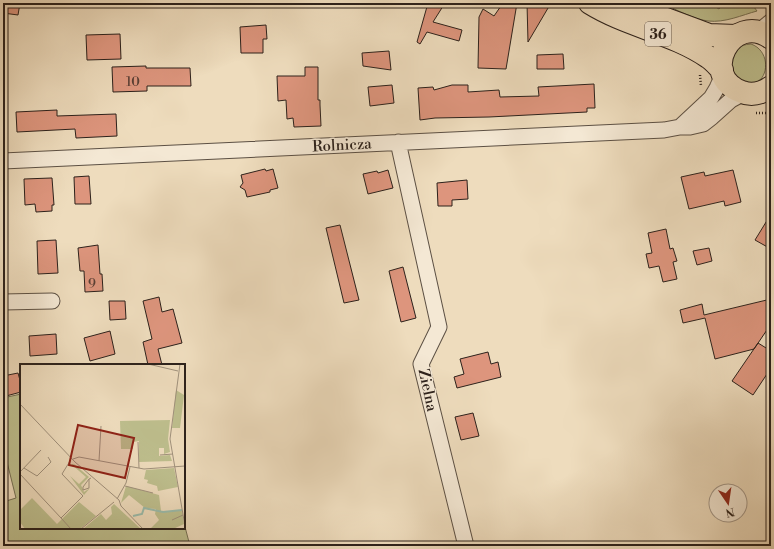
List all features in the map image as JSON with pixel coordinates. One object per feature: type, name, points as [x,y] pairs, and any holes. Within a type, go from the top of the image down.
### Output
[{"type":"main road","name":"36","points":[[590,3],[640,27],[689,46],[710,58],[734,88],[759,98]]},
{"type":"main road","name":"36","points":[[623,3],[709,35],[753,35]]},
{"type":"main road","points":[[722,72],[721,58],[724,48],[731,39],[753,35]]},
{"type":"street","points":[[680,127],[708,100],[717,88],[722,72]]},
{"type":"street","name":"Rolnicza","points":[[3,161],[656,130],[690,127],[703,124],[731,100],[759,98]]},
{"type":"street","name":"Zielna","points":[[398,142],[439,327],[421,364],[466,546]]},
{"type":"street","points":[[3,302],[52,301]]},
{"type":"lane","points":[[753,35],[771,17]]},
{"type":"path","points":[[700,72],[700,94],[708,100]]},
{"type":"path","points":[[759,98],[771,115]]},
{"type":"green space","points":[[661,3],[709,3],[719,9],[723,3],[751,3],[757,11],[727,20],[708,21],[690,16]]},
{"type":"green space","points":[[751,44],[758,48],[763,54],[765,69],[759,81],[746,83],[735,78],[730,59],[738,48],[743,45]]},
{"type":"green space","points":[[20,394],[20,529],[185,529],[185,527],[190,546],[3,546],[3,502],[16,498],[3,446],[3,398]]},
{"type":"building","points":[[3,3],[20,3],[18,15],[3,13]]},
{"type":"building","points":[[428,3],[445,3],[433,22],[462,30],[459,41],[427,32],[420,44],[417,42]]},
{"type":"building","points":[[503,3],[517,3],[506,69],[478,68],[479,17],[483,9],[494,16]]},
{"type":"building","points":[[527,3],[551,3],[528,42]]},
{"type":"building","points":[[266,25],[267,39],[263,39],[263,53],[241,53],[240,27]]},
{"type":"building","points":[[120,34],[121,59],[87,60],[86,35]]},
{"type":"building","points":[[389,51],[391,70],[363,66],[362,53]]},
{"type":"building","points":[[563,54],[564,69],[537,69],[537,55]]},
{"type":"building","points":[[146,66],[146,68],[190,68],[191,86],[147,86],[147,91],[113,92],[112,67]]},
{"type":"building","points":[[305,67],[318,67],[318,100],[320,100],[321,126],[294,127],[293,118],[287,119],[286,100],[278,101],[277,76],[305,76]]},
{"type":"building","points":[[594,84],[595,108],[587,108],[587,112],[435,118],[420,120],[418,88],[433,87],[434,90],[452,85],[468,85],[468,92],[499,90],[500,97],[539,96],[538,87]]},
{"type":"building","points":[[392,85],[394,103],[370,106],[368,87]]},
{"type":"building","points":[[57,110],[57,116],[116,114],[117,136],[76,138],[75,129],[17,132],[16,112]]},
{"type":"building","points":[[265,169],[266,171],[273,169],[278,188],[270,190],[270,192],[247,197],[245,190],[240,187],[243,183],[241,175]]},
{"type":"building","points":[[388,170],[393,188],[368,194],[363,174],[377,171],[378,173]]},
{"type":"building","points":[[733,170],[741,202],[725,206],[724,201],[689,209],[681,177],[704,172],[705,176]]},
{"type":"building","points":[[89,176],[91,204],[75,204],[74,177]]},
{"type":"building","points":[[52,178],[54,205],[52,205],[52,211],[36,212],[35,204],[25,205],[24,179]]},
{"type":"building","points":[[467,180],[468,199],[452,200],[452,206],[438,206],[437,183]]},
{"type":"building","points":[[771,214],[771,249],[755,240]]},
{"type":"building","points":[[340,225],[359,300],[344,303],[326,228]]},
{"type":"building","points":[[666,229],[670,249],[673,248],[677,261],[673,262],[677,279],[663,282],[659,266],[649,268],[646,254],[652,253],[648,233]]},
{"type":"building","points":[[56,240],[58,273],[38,274],[37,241]]},
{"type":"building","points":[[98,245],[103,291],[85,292],[84,271],[80,271],[78,248]]},
{"type":"building","points":[[709,248],[712,261],[697,265],[693,251]]},
{"type":"building","points":[[403,267],[416,318],[401,322],[389,271]]},
{"type":"building","points":[[159,297],[162,312],[173,309],[182,343],[158,349],[162,364],[148,364],[143,342],[152,339],[143,301]]},
{"type":"building","points":[[771,299],[771,324],[754,349],[715,359],[705,318],[683,323],[680,310],[702,304],[704,315]]},
{"type":"building","points":[[109,301],[125,301],[126,319],[110,320]]},
{"type":"building","points":[[110,331],[115,354],[90,361],[84,338]]},
{"type":"building","points":[[56,334],[57,354],[30,356],[29,336]]},
{"type":"building","points":[[758,343],[771,351],[771,368],[753,395],[732,381]]},
{"type":"building","points":[[488,352],[491,364],[498,362],[501,377],[457,388],[454,377],[464,374],[460,359]]},
{"type":"building","points":[[18,373],[20,380],[20,392],[6,396],[3,376]]},
{"type":"building","points":[[473,413],[479,436],[461,440],[455,417]]}]
